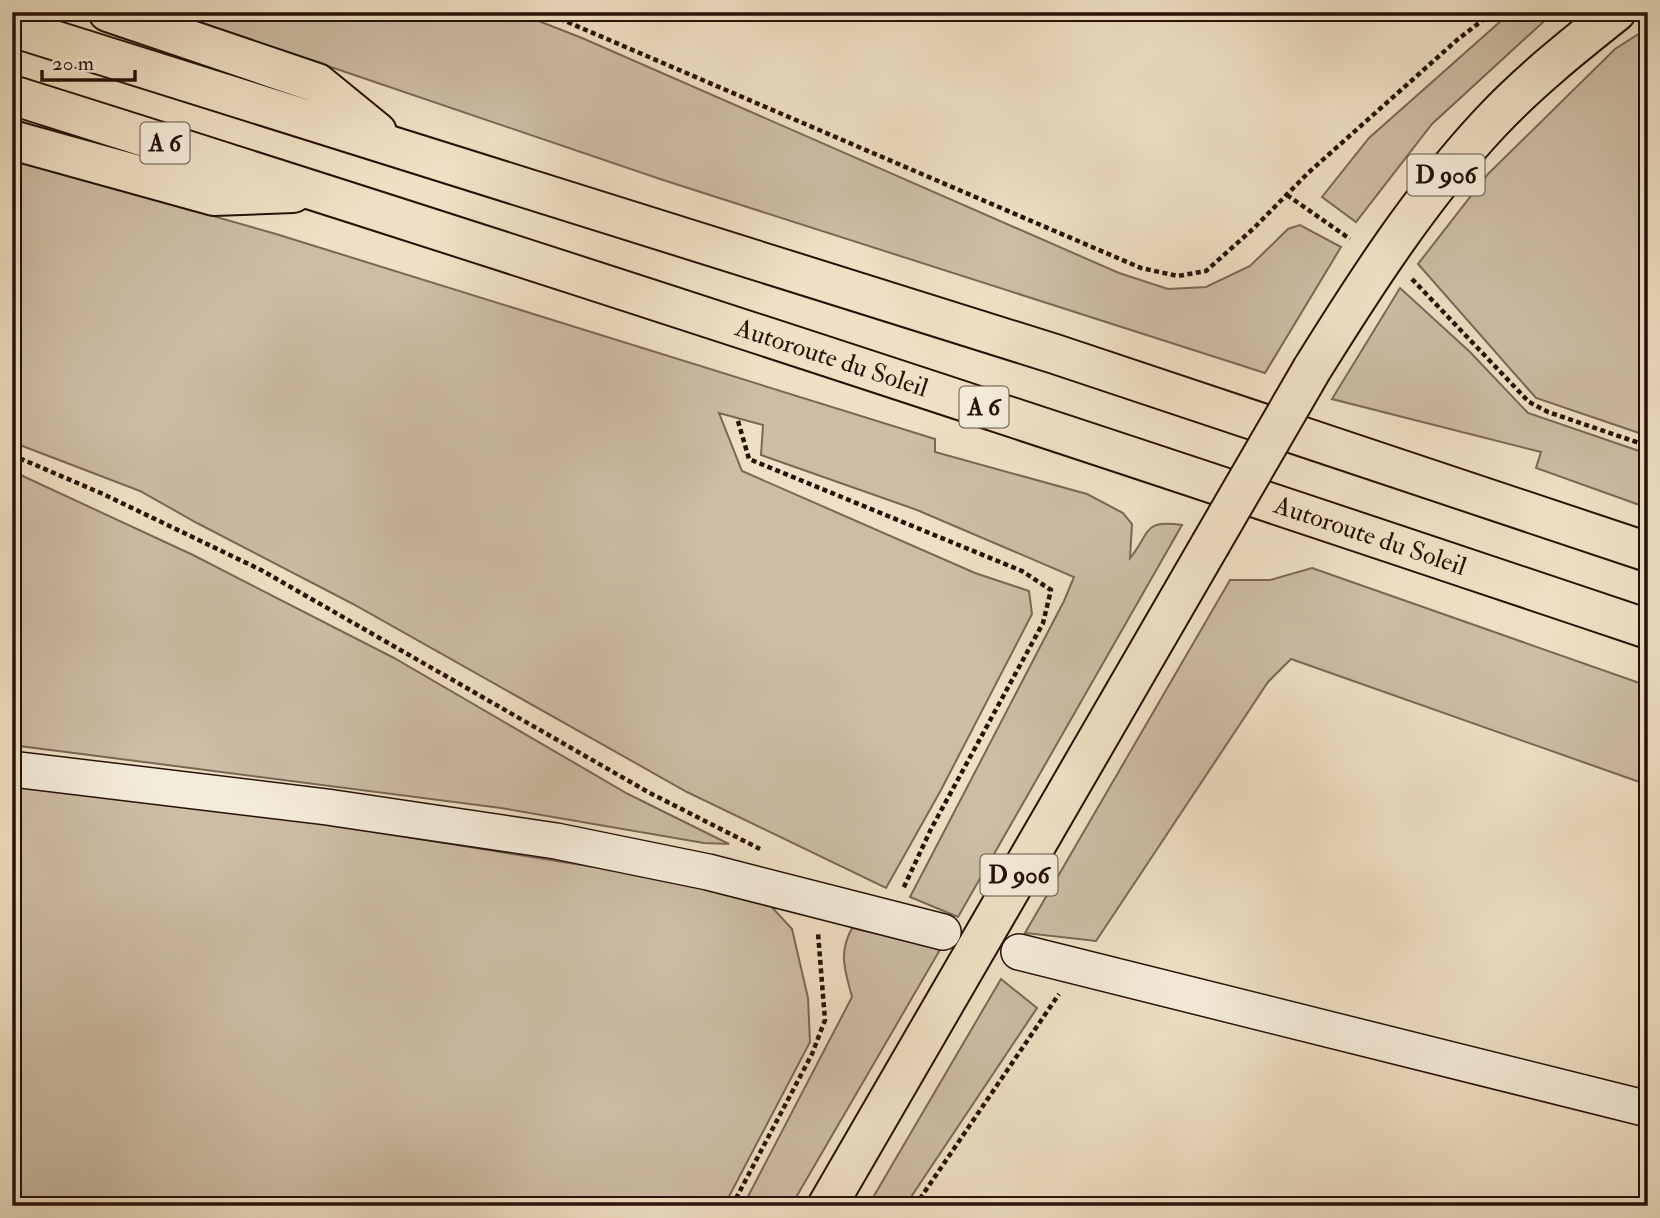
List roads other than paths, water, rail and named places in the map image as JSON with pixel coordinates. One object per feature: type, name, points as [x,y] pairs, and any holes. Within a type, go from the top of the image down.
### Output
[{"type":"main road","points":[[108,12],[317,83],[391,145]]},
{"type":"main road","name":"D 906","points":[[827,1206],[1312,369],[1359,293],[1422,204],[1489,124],[1559,57],[1616,12]]},
{"type":"main road","name":"A 6","points":[[12,27],[1055,354],[1648,552]]},
{"type":"main road","name":"Autoroute du Soleil","points":[[12,95],[318,191],[1037,424],[1648,629]]},
{"type":"main road","points":[[12,140],[214,196],[318,191]]},
{"type":"street","points":[[12,769],[327,807],[556,841],[708,872],[943,932]]},
{"type":"street","points":[[1019,952],[1648,1109]]}]
